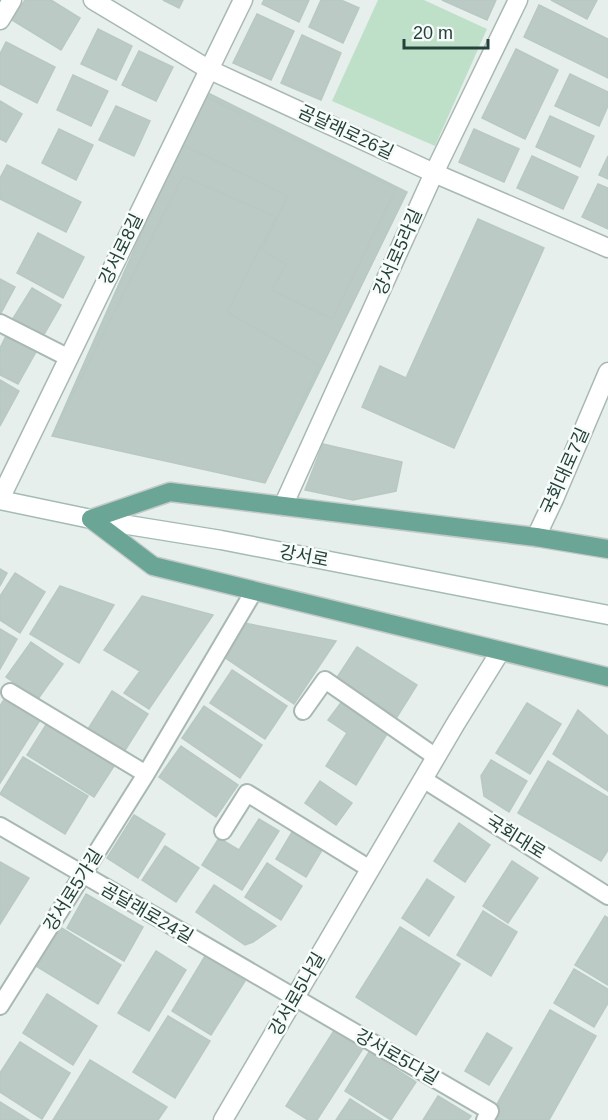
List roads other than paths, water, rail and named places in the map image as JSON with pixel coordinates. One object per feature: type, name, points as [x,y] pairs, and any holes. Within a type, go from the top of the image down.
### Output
[{"type":"main road","points":[[91,519],[170,492],[536,537],[608,549]]},
{"type":"main road","points":[[91,519],[153,566],[608,678]]},
{"type":"street","points":[[0,20],[12,0]]},
{"type":"street","name":"곰달래로26길","points":[[93,0],[208,69],[434,173],[608,248]]},
{"type":"street","name":"강서로8길","points":[[0,499],[243,0]]},
{"type":"street","name":"강서로5라길","points":[[283,506],[434,173],[518,0]]},
{"type":"street","name":"국회대로7길","points":[[536,537],[608,372]]},
{"type":"street","name":"강서로","points":[[0,499],[91,519],[221,540],[608,615]]},
{"type":"street","name":"강서로5나길","points":[[223,1120],[423,778],[500,652]]},
{"type":"lane","points":[[0,323],[69,357]]},
{"type":"lane","name":"강서로5가길","points":[[0,1006],[146,774],[254,591]]},
{"type":"lane","points":[[303,711],[325,680],[436,757]]},
{"type":"lane","points":[[10,692],[146,774]]},
{"type":"lane","name":"국회대로","points":[[423,778],[608,896]]},
{"type":"lane","points":[[223,831],[247,793],[370,869]]},
{"type":"lane","name":"곰달래로24길","points":[[0,826],[295,998]]},
{"type":"lane","name":"강서로5다길","points":[[295,998],[490,1111],[485,1120]]}]
